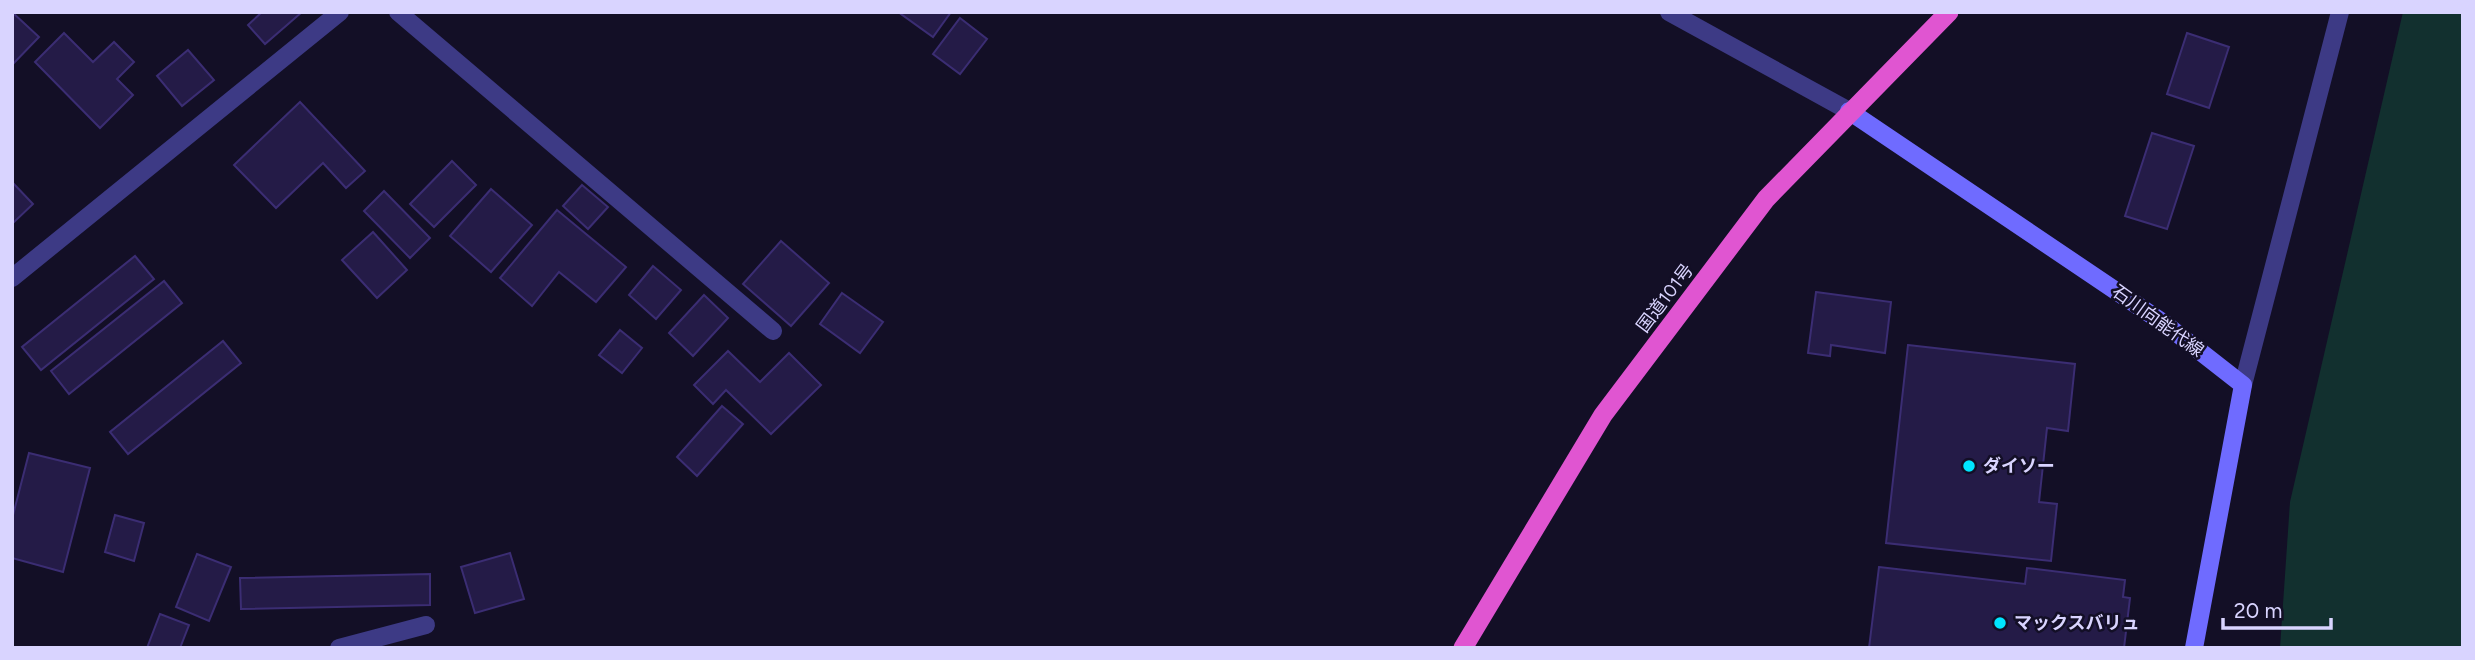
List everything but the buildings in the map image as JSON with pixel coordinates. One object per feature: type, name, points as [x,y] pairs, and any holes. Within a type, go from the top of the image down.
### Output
[{"type":"highway","name":"国道101号","points":[[1463,648],[1603,415],[1766,199],[1849,111],[1950,12]]},
{"type":"main road","name":"石川向能代線","points":[[1849,111],[2165,324],[2243,385]]},
{"type":"main road","points":[[2194,648],[2243,385]]},
{"type":"street","points":[[12,278],[340,12]]},
{"type":"street","points":[[398,12],[773,331]]},
{"type":"street","points":[[1669,12],[1849,111]]},
{"type":"street","points":[[2243,385],[2340,12]]},
{"type":"street","points":[[339,648],[426,625]]},
{"type":"green space","points":[[2403,12],[2463,12],[2463,648],[2280,648],[2290,502]]},
{"type":"place","name":"ダイソー","points":[[1969,466]]},
{"type":"place","name":"マックスバリュ","points":[[2000,623]]}]
